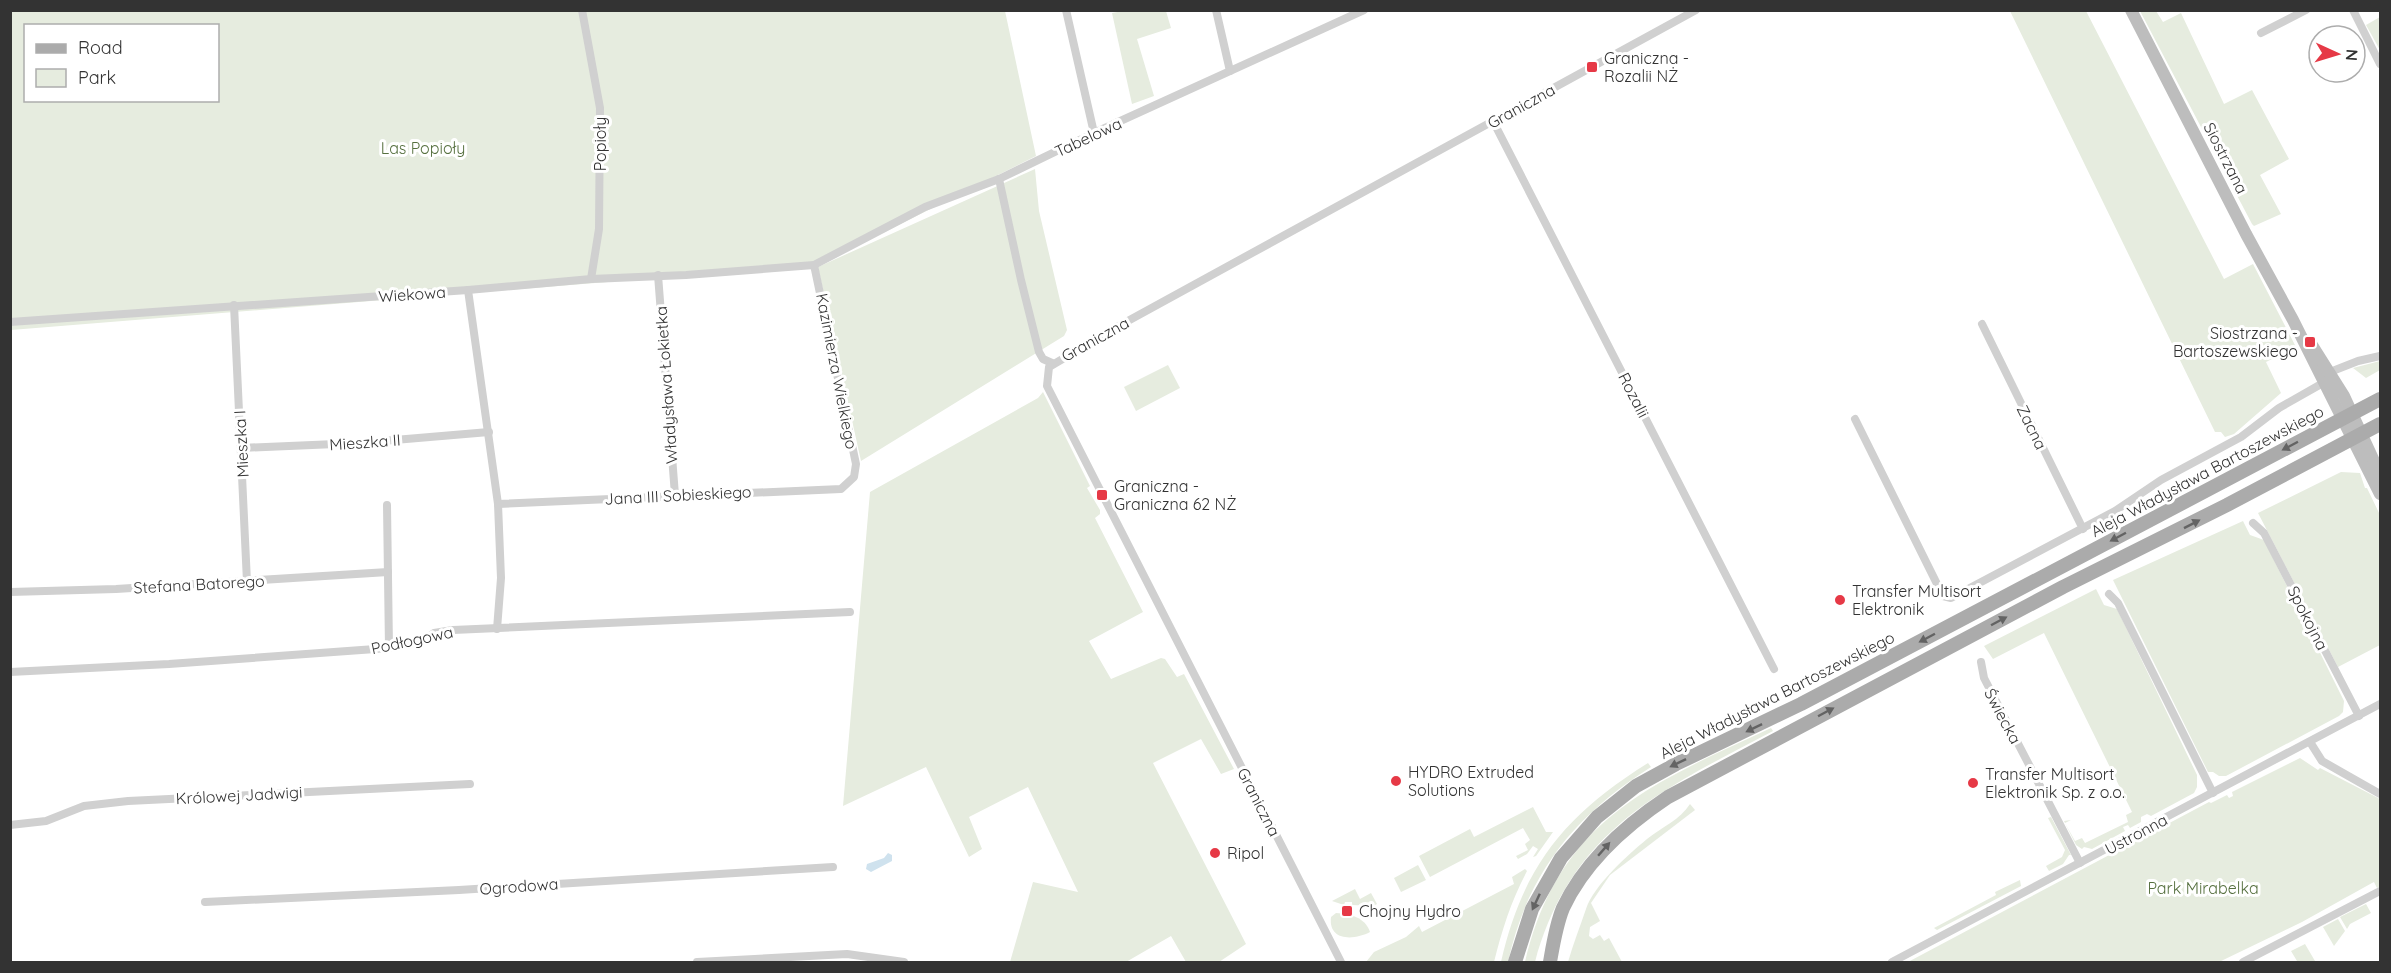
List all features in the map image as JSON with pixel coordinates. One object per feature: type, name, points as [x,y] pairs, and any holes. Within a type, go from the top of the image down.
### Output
[{"type":"main road","name":"Aleja Władysława Bartoszewskiego","points":[[1515,962],[1532,909],[1561,858],[1597,817],[1636,786],[1676,764],[1802,704],[2380,399]]},
{"type":"main road","points":[[1550,963],[1558,921],[1575,886],[1611,842],[1638,818],[1675,793],[2063,587],[2207,516],[2380,424]]},
{"type":"street","name":"Popioły","points":[[582,10],[600,108],[599,229],[591,279]]},
{"type":"street","points":[[1066,10],[1094,133]]},
{"type":"street","points":[[1216,10],[1230,71]]},
{"type":"street","name":"Tabelowa","points":[[814,265],[882,232],[925,207],[999,179],[1094,133],[1364,10]]},
{"type":"street","name":"Graniczna","points":[[1341,963],[1047,386],[1048,371],[1052,363],[1696,10]]},
{"type":"street","name":"Siostrzana","points":[[2131,10],[2246,234],[2327,377],[2347,416],[2380,494]]},
{"type":"street","points":[[2261,33],[2306,10]]},
{"type":"street","points":[[2352,10],[2380,64]]},
{"type":"street","name":"Rozalii","points":[[1493,121],[1774,669]]},
{"type":"street","points":[[999,179],[1039,352],[1043,359],[1052,363]]},
{"type":"street","name":"Wiekowa","points":[[10,322],[468,290],[591,279],[814,265]]},
{"type":"street","name":"Kazimierza Wielkiego","points":[[814,265],[856,464],[854,477]]},
{"type":"street","name":"Władysława Łokietka","points":[[658,275],[675,495]]},
{"type":"street","points":[[468,290],[498,504],[501,578],[497,629]]},
{"type":"street","name":"Mieszka I","points":[[234,305],[247,582]]},
{"type":"street","name":"Zacna","points":[[1982,324],[2083,529]]},
{"type":"street","points":[[1855,420],[1943,596],[1951,598],[2115,512],[2162,480],[2241,437],[2279,408],[2327,377],[2358,361],[2380,356]]},
{"type":"street","name":"Mieszka II","points":[[241,448],[359,443],[489,432]]},
{"type":"street","name":"Siostrzana","points":[[2356,436],[2380,474]]},
{"type":"street","name":"Jana III Sobieskiego","points":[[498,504],[841,489],[854,477]]},
{"type":"street","points":[[387,505],[388,648]]},
{"type":"street","name":"Spokojna","points":[[2253,523],[2264,533],[2359,716]]},
{"type":"street","name":"Stefana Batorego","points":[[10,592],[116,589],[388,572]]},
{"type":"street","points":[[2109,594],[2118,603],[2213,793]]},
{"type":"street","name":"Podłogowa","points":[[10,672],[169,664],[388,648],[423,641],[434,633],[453,630],[850,612]]},
{"type":"street","name":"Świecka","points":[[1981,662],[1984,678],[2080,863]]},
{"type":"street","name":"Ustronna","points":[[1892,963],[2380,704]]},
{"type":"street","points":[[2310,742],[2323,762],[2380,794]]},
{"type":"street","name":"Królowej Jadwigi","points":[[10,825],[46,821],[84,806],[128,801],[470,784]]},
{"type":"street","name":"Ogrodowa","points":[[205,902],[459,890],[833,867]]},
{"type":"street","points":[[2243,963],[2380,891]]},
{"type":"street","points":[[1544,963],[1558,921]]},
{"type":"street","points":[[697,963],[852,954],[904,963]]},
{"type":"green space","name":"Las Popioły","points":[[11,11],[1005,11],[1036,156],[819,265],[11,330]]},
{"type":"green space","points":[[1166,11],[1171,28],[1137,39],[1154,96],[1132,104],[1112,13]]},
{"type":"green space","points":[[2010,11],[2086,11],[2224,279],[2253,264],[2296,347],[2266,362],[2281,393],[2234,434],[2225,437],[2221,432],[2215,432]]},
{"type":"green space","points":[[2140,11],[2156,11],[2163,22],[2181,13],[2224,104],[2252,90],[2289,159],[2260,175],[2281,214],[2254,226],[2252,224]]},
{"type":"green space","points":[[2380,17],[2380,50],[2367,27],[2367,24]]},
{"type":"green space","points":[[1035,169],[1039,211],[1067,330],[1064,336],[861,461],[818,267]]},
{"type":"green space","points":[[2380,361],[2380,370],[2366,378],[2353,368]]},
{"type":"green space","points":[[1168,365],[1180,388],[1136,411],[1124,387]]},
{"type":"green space","points":[[1043,392],[1090,486],[1087,488],[1100,510],[1100,514],[1095,518],[1143,612],[1089,641],[1111,679],[1161,658],[1165,659],[1177,677],[1184,674],[1234,769],[1221,774],[1201,739],[1153,763],[1246,944],[1219,962],[1186,962],[1171,936],[1126,962],[1010,962],[1033,882],[1078,892],[1028,787],[969,817],[982,849],[969,857],[926,767],[843,806],[870,492],[1038,398]]},
{"type":"green space","points":[[2341,472],[2360,473],[2365,488],[2380,515],[2380,645],[2338,667],[2258,513]]},
{"type":"green space","points":[[2243,521],[2250,535],[2264,540],[2344,701],[2343,712],[2226,776],[2219,776],[2208,772],[2113,580]]},
{"type":"green space","points":[[2096,589],[2104,605],[2117,609],[2197,775],[2197,787],[2194,793],[2151,816],[2147,814],[2141,817],[2141,822],[2130,828],[2128,825],[2123,827],[2125,831],[2092,849],[2084,847],[2082,849],[2076,845],[2065,823],[2075,841],[2082,838],[2085,843],[2128,822],[2126,815],[2132,812],[2044,633],[1993,659],[1984,646]]},
{"type":"green space","points":[[1771,728],[1773,731],[1658,795],[1626,819],[1597,846],[1572,879],[1551,917],[1535,962],[1525,962],[1540,913],[1561,873],[1586,840],[1616,812],[1649,789]]},
{"type":"green space","name":"Park Mirabelka","points":[[2300,758],[2318,770],[2320,768],[2380,799],[2380,886],[2377,888],[2374,882],[2302,922],[2219,962],[1908,962],[2209,802],[2227,795],[2229,798],[2233,796],[2232,792]]},
{"type":"green space","points":[[1648,763],[1651,767],[1599,805],[1558,850],[1528,901],[1516,930],[1508,962],[1501,962],[1510,928],[1522,898],[1535,871],[1552,846],[1593,803]]},
{"type":"green space","points":[[1690,804],[1695,810],[1610,875],[1591,903],[1600,921],[1590,927],[1589,936],[1593,939],[1600,935],[1604,941],[1609,938],[1622,962],[1568,962],[1586,909],[1596,890],[1612,871],[1631,853],[1676,819]]},
{"type":"green space","points":[[1533,807],[1546,832],[1553,832],[1536,856],[1533,857],[1538,849],[1533,846],[1527,854],[1518,859],[1516,856],[1528,850],[1525,844],[1530,840],[1523,828],[1430,877],[1419,856],[1470,829],[1474,837]]},
{"type":"green space","points":[[2051,817],[2071,855],[2063,864],[2049,871],[2046,866],[2062,857],[2065,850],[2048,818]]},
{"type":"green space","points":[[1418,865],[1426,880],[1401,892],[1394,878]]},
{"type":"green space","points":[[1525,869],[1527,871],[1516,893],[1494,962],[1366,962],[1374,952],[1406,937],[1419,926],[1422,932],[1514,884],[1512,877]]},
{"type":"green space","points":[[2020,880],[2021,886],[1937,930],[1934,928],[1996,895],[1995,892]]},
{"type":"green space","points":[[1355,889],[1360,899],[1371,893],[1377,904],[1373,906],[1352,905],[1352,902],[1345,902],[1344,905],[1332,901]]},
{"type":"green space","points":[[2366,904],[2371,913],[2350,924],[2347,929],[2340,917]]},
{"type":"green space","points":[[1336,913],[1352,915],[1361,920],[1370,932],[1357,937],[1338,935],[1331,925],[1331,917]]},
{"type":"green space","points":[[2338,919],[2345,931],[2334,946],[2323,927]]},
{"type":"green space","points":[[2305,944],[2317,962],[2297,961],[2291,951]]},
{"type":"water","points":[[888,853],[892,855],[892,861],[871,872],[866,869],[867,864],[884,858]]},
{"type":"place","name":"Graniczna - Rozalii NŻ","points":[[1592,67]]},
{"type":"place","name":"Siostrzana - Bartoszewskiego","points":[[2310,342]]},
{"type":"place","name":"Graniczna - Graniczna 62 NŻ","points":[[1102,495]]},
{"type":"place","name":"Transfer Multisort Elektronik","points":[[1840,600]]},
{"type":"place","name":"HYDRO Extruded Solutions","points":[[1396,781]]},
{"type":"place","name":"Transfer Multisort Elektronik Sp. z o.o.","points":[[1973,783]]},
{"type":"place","name":"Ripol","points":[[1215,853]]},
{"type":"place","name":"Chojny Hydro","points":[[1347,911]]}]
